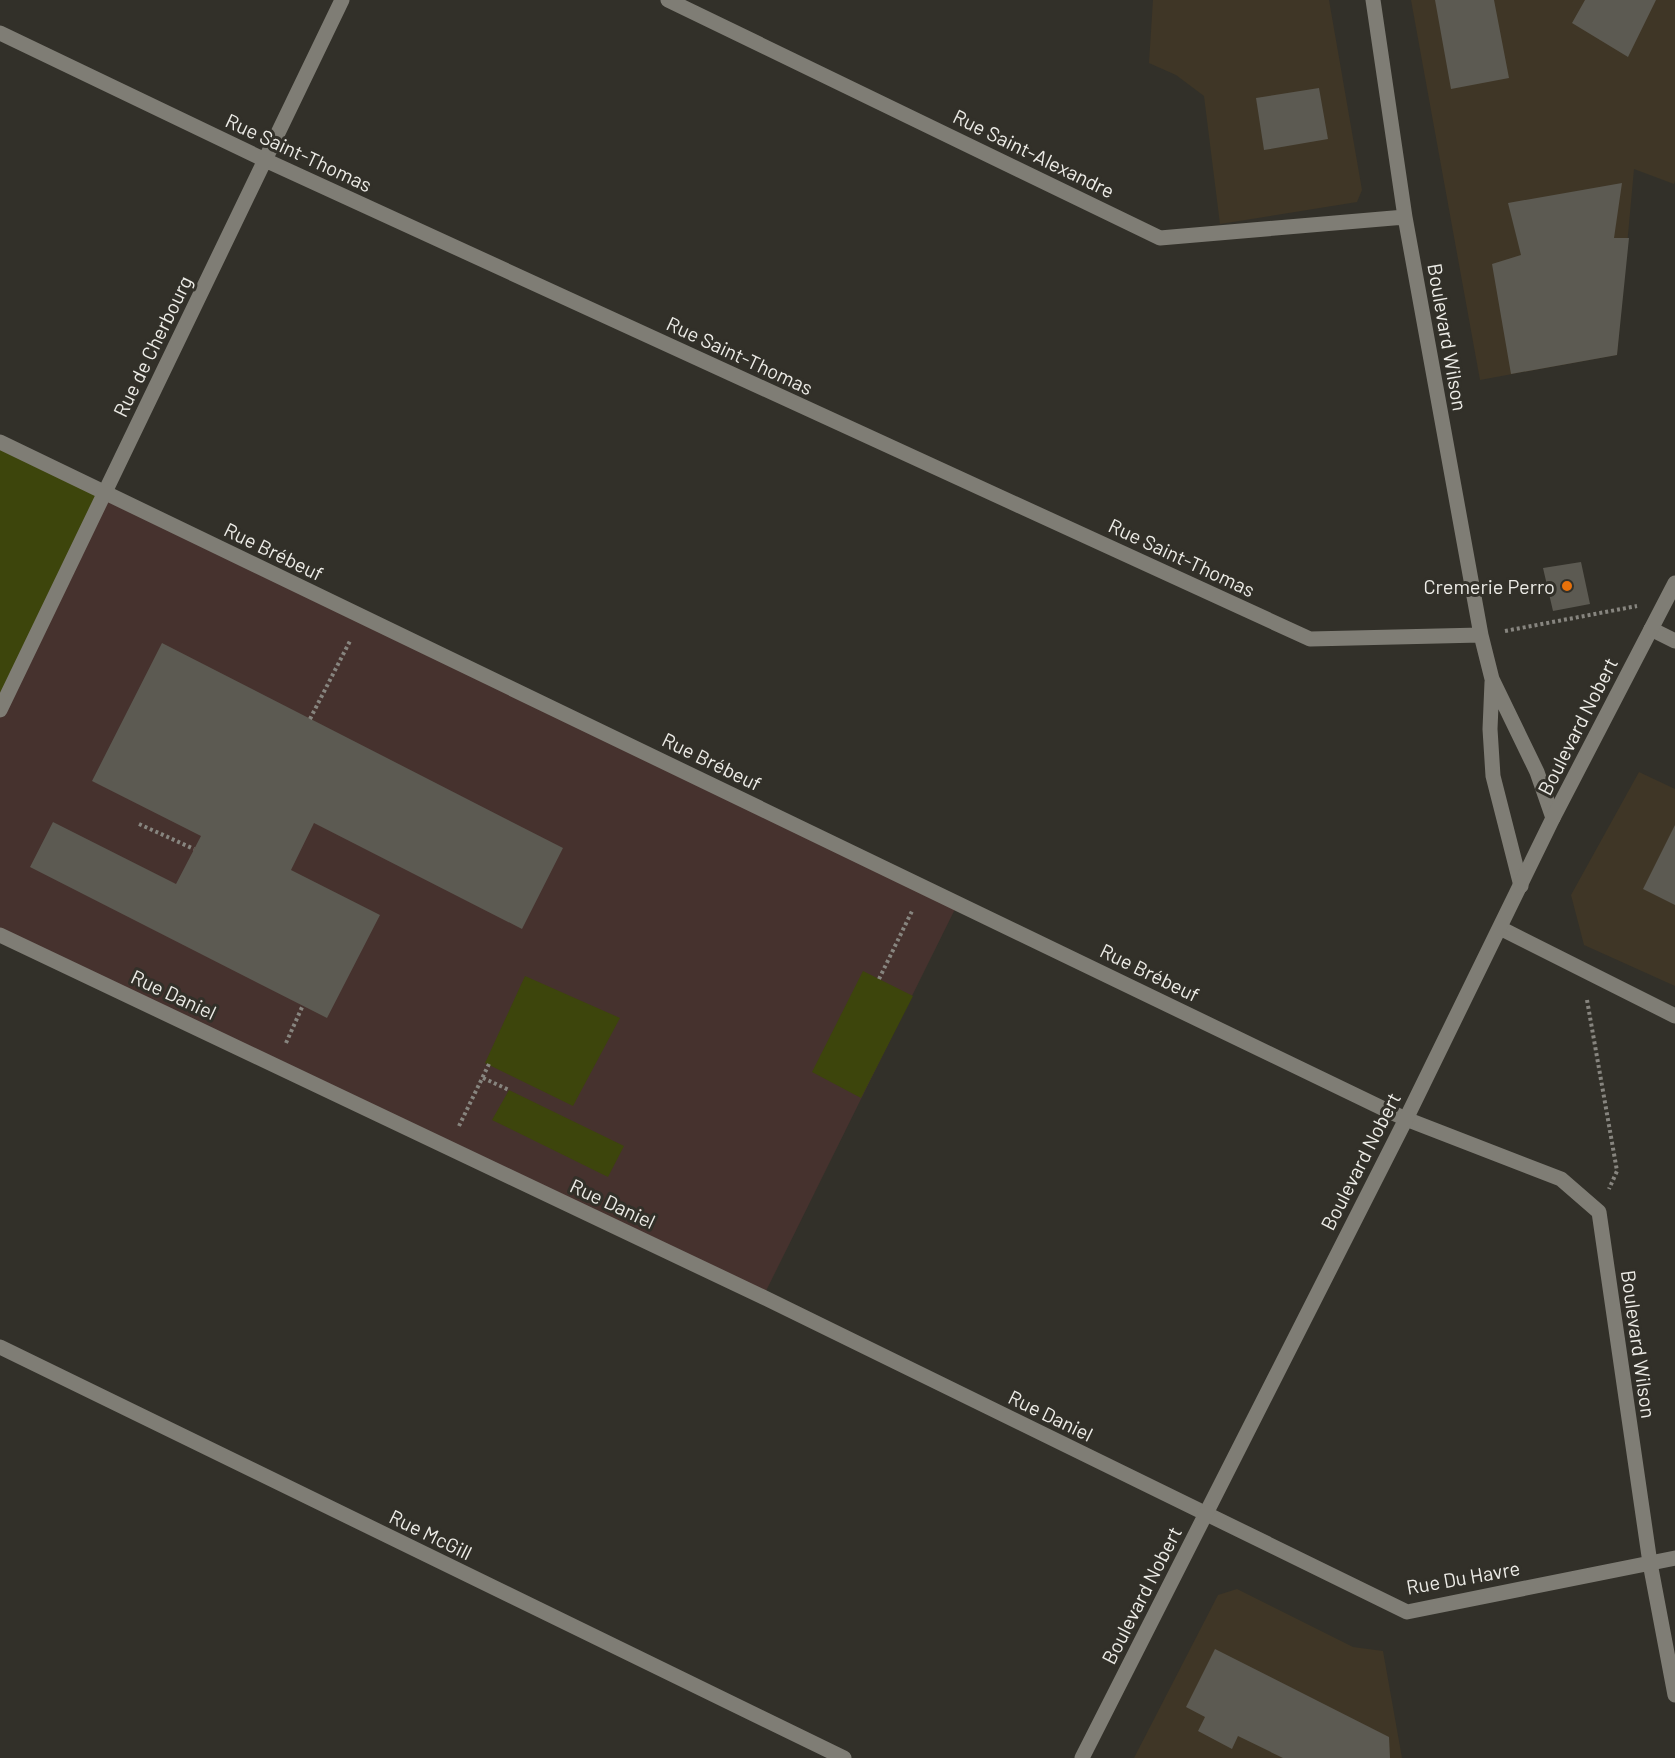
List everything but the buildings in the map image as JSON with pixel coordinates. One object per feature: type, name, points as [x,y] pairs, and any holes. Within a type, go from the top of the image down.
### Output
[{"type":"street","name":"Rue de Cherbourg","points":[[0,710],[342,0]]},
{"type":"street","name":"Rue Saint-Alexandre","points":[[668,0],[1160,238],[1405,217]]},
{"type":"street","name":"Boulevard Wilson","points":[[1373,0],[1405,217],[1481,635],[1492,679],[1537,772],[1553,818]]},
{"type":"street","name":"Rue Saint-Thomas","points":[[0,33],[265,160],[1310,639],[1481,635]]},
{"type":"street","name":"Rue Brébeuf","points":[[0,442],[1406,1119]]},
{"type":"street","name":"Boulevard Nobert","points":[[1082,1758],[1406,1119],[1553,818],[1675,583]]},
{"type":"street","points":[[1651,629],[1675,641]]},
{"type":"street","name":"Boulevard Wilson","points":[[1492,679],[1490,729],[1493,776],[1521,886]]},
{"type":"street","points":[[1500,928],[1675,1016]]},
{"type":"street","name":"Rue Daniel","points":[[0,935],[763,1297],[1206,1514]]},
{"type":"street","points":[[1406,1119],[1561,1179],[1599,1212]]},
{"type":"street","name":"Boulevard Wilson","points":[[1599,1212],[1650,1563],[1675,1695]]},
{"type":"street","name":"Rue McGill","points":[[0,1347],[844,1758]]},
{"type":"street","name":"Rue Du Havre","points":[[1206,1514],[1407,1612],[1675,1558]]},
{"type":"path","points":[[1481,635],[1666,600]]},
{"type":"path","points":[[310,719],[363,616]]},
{"type":"path","points":[[139,824],[194,849]]},
{"type":"path","points":[[879,979],[924,887]]},
{"type":"path","points":[[1582,969],[1617,1171],[1599,1212]]},
{"type":"path","points":[[275,1066],[303,1005]]},
{"type":"path","points":[[448,1148],[489,1065]]},
{"type":"path","points":[[483,1078],[509,1090]]},
{"type":"shaded area","points":[[1153,0],[1329,0],[1362,190],[1357,202],[1220,224],[1204,96],[1176,75],[1149,63]]},
{"type":"shaded area","points":[[1411,0],[1675,0],[1675,181],[1674,184],[1634,169],[1617,355],[1480,380]]},
{"type":"shaded area","points":[[105,492],[958,903],[763,1297],[0,935],[0,710]]},
{"type":"shaded area","points":[[1639,772],[1675,789],[1675,986],[1584,945],[1571,895]]},
{"type":"shaded area","points":[[1237,1589],[1353,1647],[1383,1651],[1402,1758],[1134,1758],[1218,1595]]},
{"type":"green space","points":[[0,442],[105,492],[0,710]]},
{"type":"green space","points":[[863,971],[913,996],[861,1098],[812,1072]]},
{"type":"green space","points":[[525,976],[620,1018],[573,1106],[485,1063]]},
{"type":"green space","points":[[509,1090],[624,1146],[608,1177],[492,1120]]},
{"type":"place","name":"Cremerie Perro","points":[[1567,586]]}]
